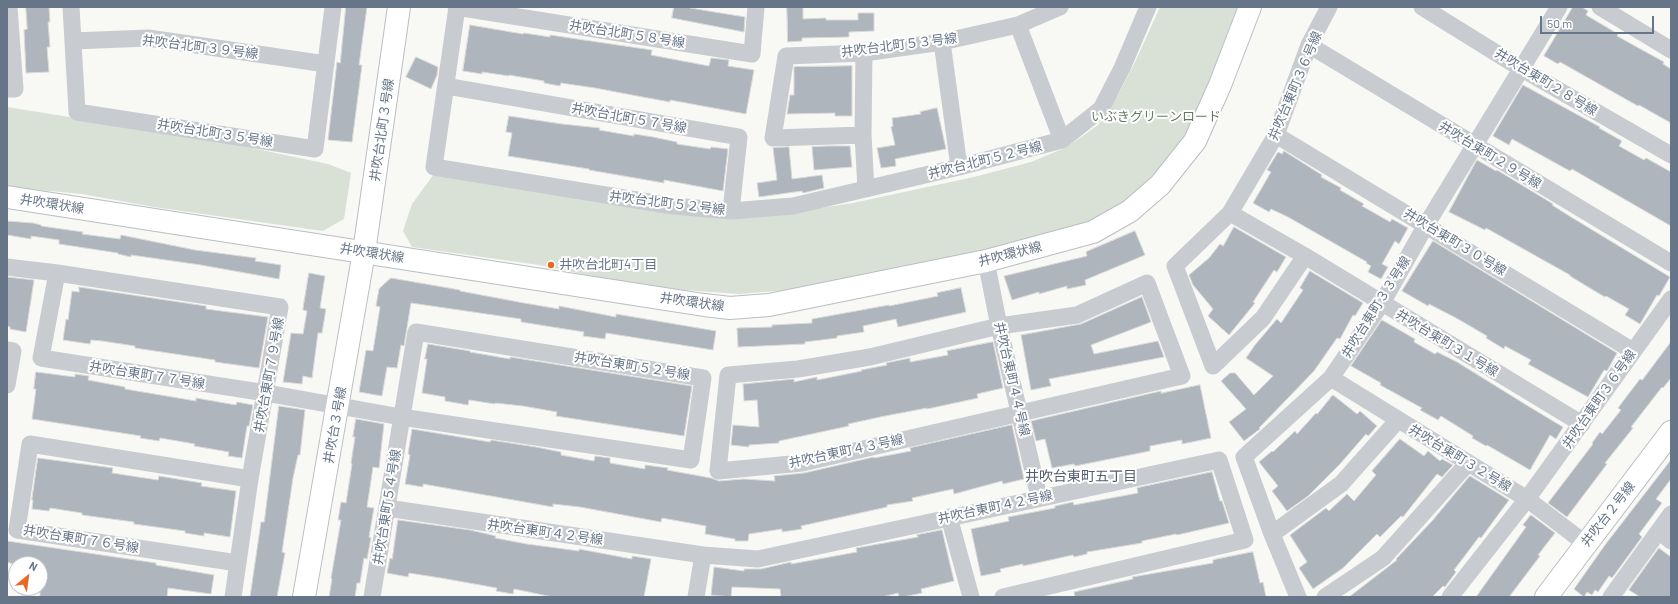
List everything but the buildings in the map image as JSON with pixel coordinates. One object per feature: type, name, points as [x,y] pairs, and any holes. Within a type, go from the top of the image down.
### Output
[{"type":"street","points":[[7,89],[15,89],[9,7]]},
{"type":"street","name":"井吹台北町３５号線","points":[[71,7],[77,112],[315,149],[333,7]]},
{"type":"street","name":"井吹台北町３号線","points":[[364,252],[399,7]]},
{"type":"street","name":"井吹台北町５８号線","points":[[457,7],[752,54],[756,7]]},
{"type":"street","name":"井吹台北町５２号線","points":[[457,7],[434,167],[673,206],[731,211],[793,206],[959,167],[1062,140],[1101,109],[1122,68],[1143,8]]},
{"type":"street","name":"井吹台北町５３号線","points":[[863,135],[774,138],[786,56],[864,53],[942,42],[1018,25],[1060,7]]},
{"type":"street","name":"井吹環状線","points":[[7,197],[704,305],[730,308],[769,305],[986,261],[1093,232],[1130,211],[1160,185],[1195,141],[1220,85],[1250,7]]},
{"type":"street","name":"井吹台東町３６号線","points":[[1305,256],[1263,318],[1213,366],[1175,266],[1230,213],[1276,135],[1309,45],[1330,7]]},
{"type":"street","name":"井吹台東町２８号線","points":[[1422,7],[1522,69],[1671,156]]},
{"type":"street","name":"井吹台東町３３号線","points":[[1298,597],[1272,534],[1244,457],[1331,378],[1382,303],[1426,225],[1559,7]]},
{"type":"street","points":[[1600,7],[1671,50]]},
{"type":"street","points":[[1018,25],[1062,140]]},
{"type":"street","name":"井吹台北町３９号線","points":[[73,41],[148,38],[326,64]]},
{"type":"street","points":[[942,42],[959,167]]},
{"type":"street","name":"井吹台東町２９号線","points":[[1309,45],[1474,146],[1671,263]]},
{"type":"street","points":[[864,53],[863,135],[866,189]]},
{"type":"street","name":"井吹台北町５７号線","points":[[446,86],[739,137],[731,211]]},
{"type":"street","name":"井吹台東町３０号線","points":[[1276,135],[1633,351]]},
{"type":"street","name":"井吹台東町３１号線","points":[[1230,213],[1305,256],[1582,424]]},
{"type":"street","name":"井吹台３号線","points":[[304,597],[364,252]]},
{"type":"street","name":"井吹台東町４４号線","points":[[986,261],[999,326],[1039,497]]},
{"type":"street","name":"井吹台東町７９号線","points":[[7,267],[57,273],[280,307],[250,480],[233,597]]},
{"type":"street","name":"井吹台東町７７号線","points":[[57,273],[41,358],[266,393],[338,406]]},
{"type":"street","name":"井吹台東町４３号線","points":[[1148,283],[1182,376],[1020,413],[802,463],[718,471],[728,375],[798,369],[870,357],[999,326],[1077,315],[1148,283]]},
{"type":"street","name":"井吹台東町３６号線","points":[[1450,597],[1527,499],[1671,299]]},
{"type":"street","name":"井吹台東町５２号線","points":[[338,406],[401,417],[691,460],[703,378],[416,332],[401,417]]},
{"type":"street","points":[[7,350],[13,352],[7,385]]},
{"type":"street","name":"井吹台東町３２号線","points":[[1331,378],[1527,499],[1586,544]]},
{"type":"street","name":"井吹台東町５４号線","points":[[372,597],[401,417]]},
{"type":"street","points":[[1272,534],[1341,484],[1398,420]]},
{"type":"street","name":"井吹台２号線","points":[[1546,597],[1669,439]]},
{"type":"street","name":"井吹台東町７６号線","points":[[238,563],[17,530],[30,444],[250,480]]},
{"type":"street","name":"井吹台東町４２号線","points":[[387,508],[703,555],[758,559],[1039,497],[1219,460],[1245,540],[1003,597]]},
{"type":"street","points":[[1325,597],[1383,558],[1468,463]]},
{"type":"street","points":[[1611,597],[1665,536],[1671,514]]},
{"type":"street","points":[[949,517],[971,597]]},
{"type":"street","points":[[696,597],[703,555]]},
{"type":"green space","name":"いぶきグリーンロード","points":[[1160,7],[1240,7],[1195,141],[1146,187],[1091,222],[1016,247],[801,289],[739,294],[645,287],[539,265],[412,247],[403,231],[412,204],[434,174],[774,215],[853,203],[974,177],[1031,162],[1067,147],[1098,125],[1119,93]]},
{"type":"green space","points":[[7,107],[218,141],[328,164],[351,173],[344,219],[323,231],[154,207],[82,194],[7,187]]},
{"type":"place","name":"井吹台北町4丁目","points":[[551,265]]},
{"type":"district","name":"井吹台東町五丁目","points":[[1081,476]]}]
